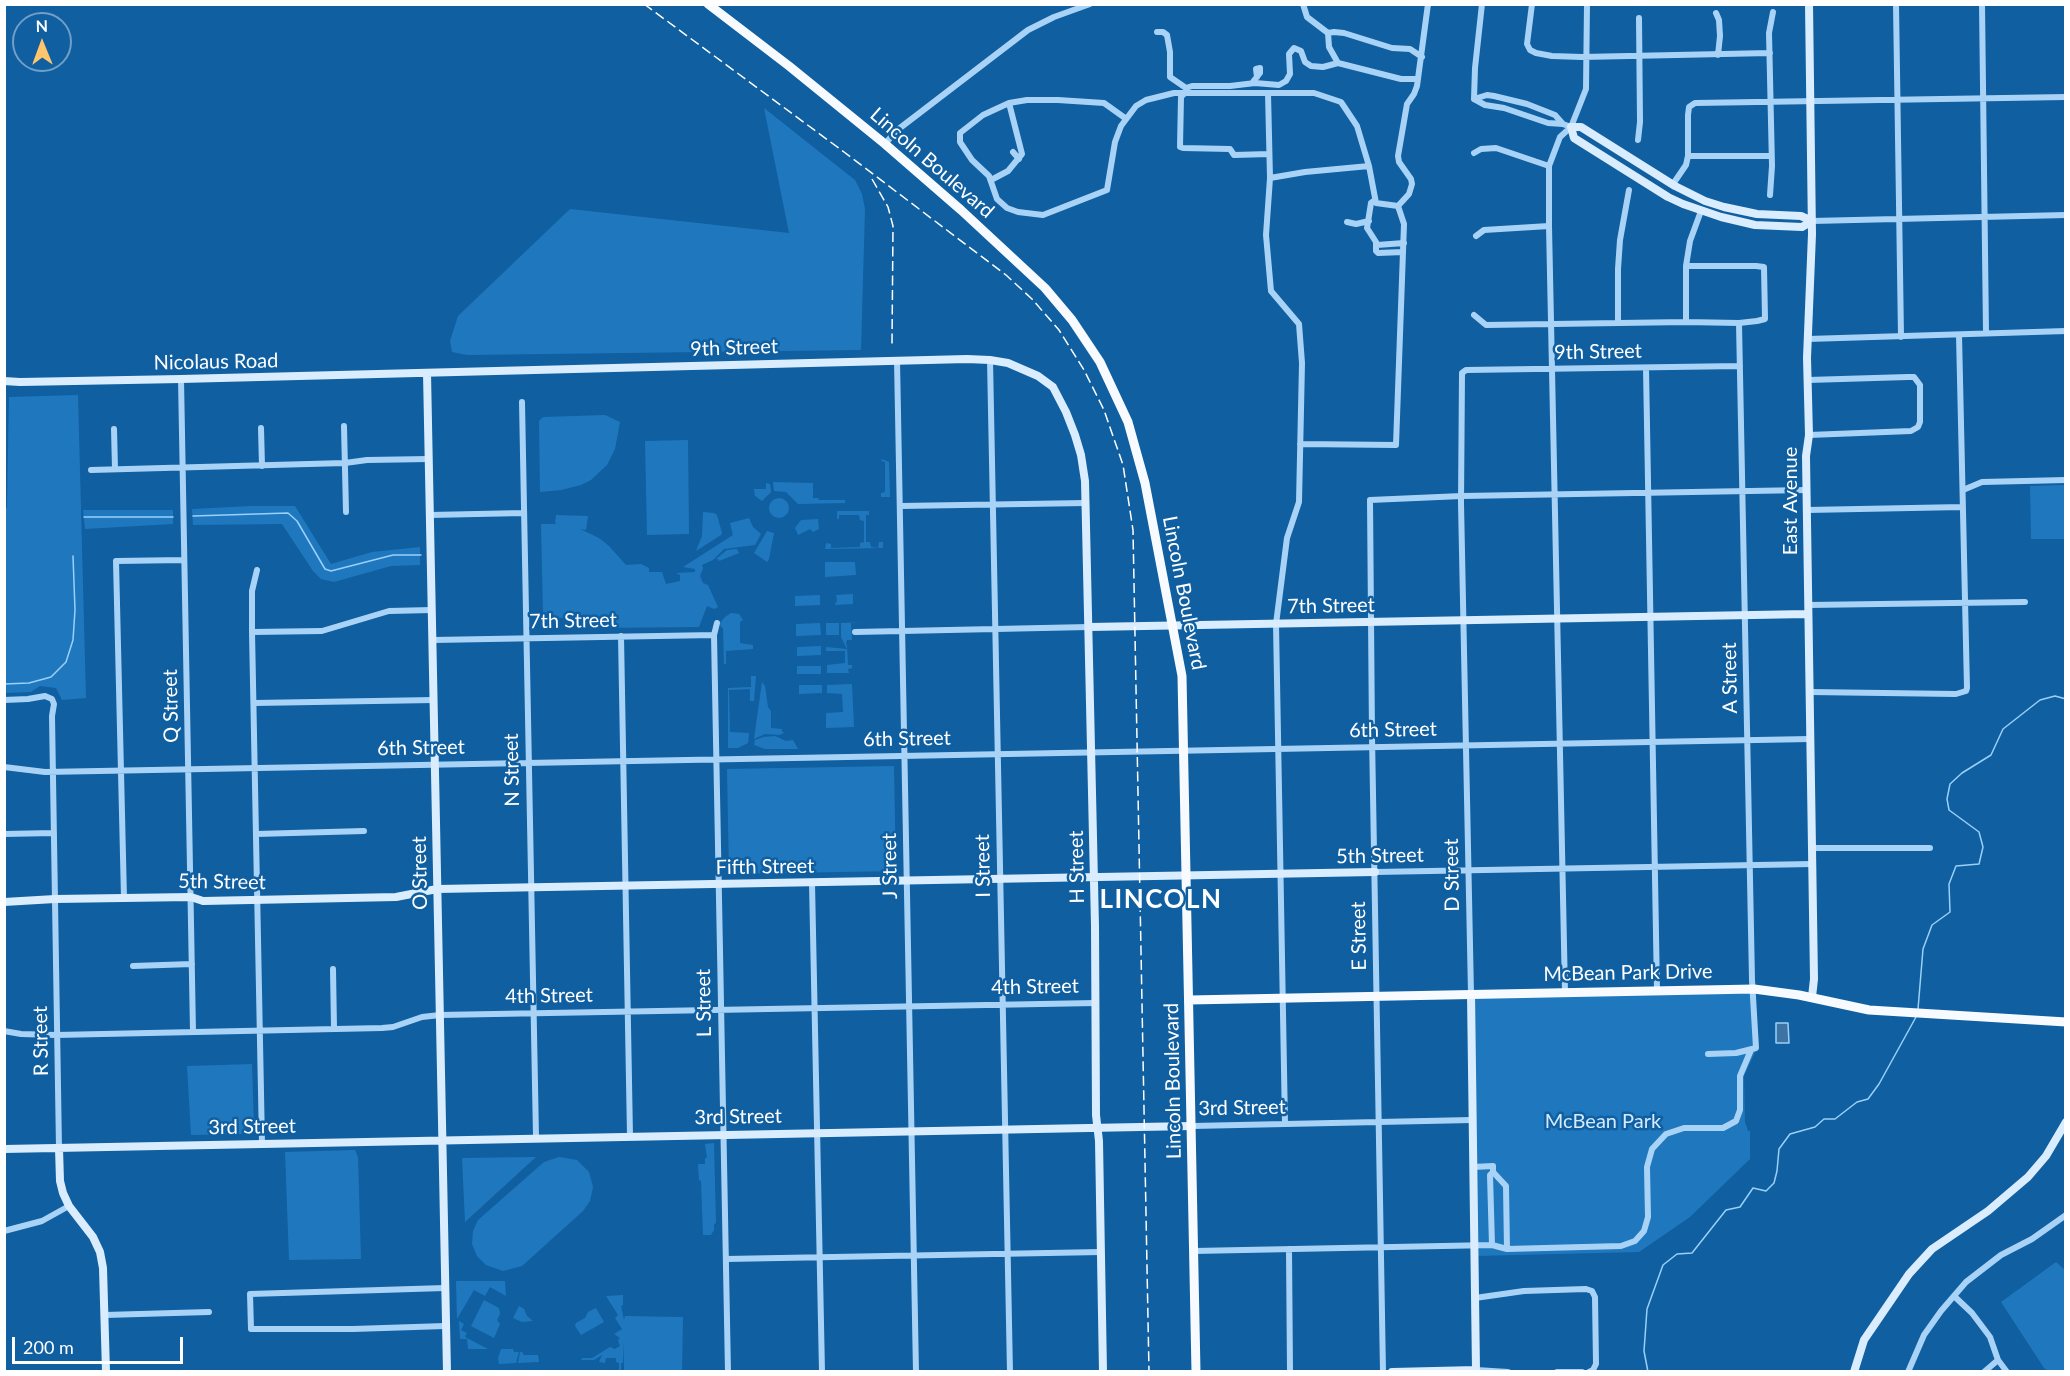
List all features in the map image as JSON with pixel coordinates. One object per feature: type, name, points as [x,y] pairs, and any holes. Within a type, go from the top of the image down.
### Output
[{"type":"main road","name":"Lincoln Boulevard","points":[[708,4],[885,144],[1045,288],[1100,362],[1119,401],[1137,452],[1182,676],[1196,1371]]},
{"type":"main road","name":"McBean Park Drive","points":[[1189,1000],[1753,989],[1812,997],[1869,1010],[2066,1022]]},
{"type":"street","points":[[885,144],[896,131],[1028,30],[1090,4]]},
{"type":"street","points":[[1303,4],[1307,17],[1328,33],[1344,33],[1392,48],[1410,49],[1422,57]]},
{"type":"street","points":[[1398,206],[1409,194],[1412,184],[1398,160],[1407,104],[1414,94],[1418,80],[1428,4]]},
{"type":"street","points":[[1474,99],[1482,4]]},
{"type":"street","points":[[1532,4],[1527,44],[1530,50],[1549,56],[1770,53]]},
{"type":"street","points":[[1565,992],[1549,166],[1560,137],[1586,89],[1587,4]]},
{"type":"street","name":"East Avenue","points":[[1809,4],[1812,234],[1808,339],[1809,435],[1806,456],[1814,972],[1812,997]]},
{"type":"street","points":[[1896,4],[1901,337]]},
{"type":"street","points":[[1982,4],[1986,332]]},
{"type":"street","points":[[1770,195],[1772,156],[1769,33],[1773,12]]},
{"type":"street","points":[[1716,13],[1720,36],[1718,55]]},
{"type":"street","points":[[1638,140],[1640,122],[1639,18]]},
{"type":"street","points":[[1157,32],[1167,35],[1170,77],[1186,91]]},
{"type":"street","points":[[1328,33],[1329,47],[1338,63]]},
{"type":"street","points":[[1269,154],[1234,155],[1230,149],[1180,147],[1181,97],[1192,86],[1279,85],[1286,81],[1291,71],[1289,54],[1294,48],[1301,51],[1305,63],[1311,66],[1323,67],[1338,63],[1401,79],[1418,80]]},
{"type":"street","points":[[1252,84],[1257,77]]},
{"type":"street","points":[[1125,118],[1104,103],[1028,100],[1009,103],[983,115],[960,133],[960,142],[964,151],[989,176],[997,199],[1007,208],[1042,215],[1107,190],[1116,142],[1125,118],[1136,106],[1146,100],[1186,91],[1314,93],[1341,102],[1357,126],[1369,166],[1376,203],[1398,206]]},
{"type":"street","points":[[1268,93],[1270,178],[1266,235],[1270,291],[1299,324],[1302,363],[1299,502],[1287,538],[1276,624],[1286,1124]]},
{"type":"street","points":[[1474,99],[1487,96],[1515,100],[1547,111],[1567,125],[1574,138],[1668,197],[1701,211],[1755,225],[1802,227],[1812,234]]},
{"type":"street","points":[[1673,184],[1686,165],[1689,107],[1695,103],[2066,97]]},
{"type":"street","points":[[1474,99],[1485,105],[1504,108],[1548,123],[1581,127],[1673,184],[1706,201],[1757,214],[1801,216],[1812,221],[2066,214]]},
{"type":"street","points":[[991,180],[1008,171],[1020,159],[1022,153],[1009,103]]},
{"type":"street","points":[[1474,153],[1481,149],[1496,148],[1549,166]]},
{"type":"street","points":[[1013,152],[1020,159]]},
{"type":"street","points":[[1688,156],[1772,156]]},
{"type":"street","points":[[1270,178],[1369,166]]},
{"type":"street","points":[[1618,323],[1619,260],[1629,190]]},
{"type":"street","points":[[1375,200],[1371,202],[1367,228],[1377,245],[1376,251],[1378,253],[1403,252]]},
{"type":"street","points":[[1300,444],[1396,444],[1404,243],[1404,224],[1398,206]]},
{"type":"street","points":[[1686,322],[1686,266],[1690,241],[1701,211],[1706,207],[1724,207]]},
{"type":"street","points":[[1801,216],[1812,208]]},
{"type":"street","points":[[1347,222],[1356,224],[1369,221]]},
{"type":"street","points":[[1802,227],[1812,221]]},
{"type":"street","points":[[1476,236],[1484,230],[1549,226]]},
{"type":"street","points":[[1377,245],[1404,243]]},
{"type":"street","points":[[1474,315],[1486,325],[1738,323],[1765,319],[1764,267],[1686,266]]},
{"type":"street","name":"A Street","points":[[1738,323],[1754,1049]]},
{"type":"street","points":[[1808,339],[2066,331]]},
{"type":"street","points":[[1810,692],[1956,694],[1966,691],[1968,684],[1959,335]]},
{"type":"street","name":"9th Street","points":[[428,373],[897,360],[990,360],[1008,363],[1038,376]]},
{"type":"street","name":"J Street","points":[[897,360],[916,1371]]},
{"type":"street","name":"I Street","points":[[990,360],[1010,1371]]},
{"type":"street","name":"9th Street","points":[[1461,378],[1462,373],[1466,370],[1740,366]]},
{"type":"street","points":[[1646,368],[1658,990]]},
{"type":"street","name":"Nicolaus Road","points":[[4,381],[428,373]]},
{"type":"street","name":"O Street","points":[[428,373],[447,1371]]},
{"type":"street","name":"H Street","points":[[1038,376],[1053,387],[1059,397],[1075,435],[1084,468],[1096,1003],[1096,1115],[1100,1141],[1103,1371]]},
{"type":"street","points":[[1808,380],[1914,377],[1920,384],[1920,422],[1918,427],[1911,431],[1809,435]]},
{"type":"street","name":"D Street","points":[[1461,378],[1476,1370]]},
{"type":"street","name":"Q Street","points":[[181,379],[193,1032]]},
{"type":"street","name":"N Street","points":[[522,402],[536,1137]]},
{"type":"street","points":[[344,426],[346,512]]},
{"type":"street","points":[[261,428],[262,466]]},
{"type":"street","points":[[114,429],[115,470]]},
{"type":"street","points":[[91,470],[429,459]]},
{"type":"street","points":[[1963,490],[1983,482],[2066,480]]},
{"type":"street","points":[[1462,496],[1807,490]]},
{"type":"street","name":"E Street","points":[[1383,1371],[1370,622],[1370,500],[1462,496]]},
{"type":"street","points":[[900,506],[1086,503]]},
{"type":"street","points":[[1807,510],[1963,507]]},
{"type":"street","points":[[430,515],[524,513]]},
{"type":"street","points":[[124,898],[116,561],[184,560]]},
{"type":"street","points":[[257,570],[252,591],[252,632],[262,1143]]},
{"type":"street","points":[[1808,610],[1966,602],[2025,602]]},
{"type":"street","points":[[252,632],[322,631],[389,611],[432,610]]},
{"type":"street","name":"7th Street","points":[[855,632],[1745,615],[1808,610]]},
{"type":"street","name":"L Street","points":[[717,623],[714,635],[728,1371]]},
{"type":"street","name":"7th Street","points":[[432,640],[714,635]]},
{"type":"street","points":[[621,636],[630,1136]]},
{"type":"street","name":"R Street","points":[[4,700],[45,696],[52,699],[54,704],[52,716],[60,1181],[69,1206],[93,1237],[99,1252],[104,1276],[106,1371]]},
{"type":"street","points":[[254,703],[434,700]]},
{"type":"street","name":"6th Street","points":[[4,766],[53,772],[121,771],[1810,739]]},
{"type":"street","points":[[256,834],[364,831]]},
{"type":"street","points":[[4,834],[54,832]]},
{"type":"street","points":[[1812,848],[1930,848]]},
{"type":"street","name":"5th Street","points":[[1093,877],[1812,864]]},
{"type":"street","name":"Fifth Street","points":[[437,890],[1093,877]]},
{"type":"street","points":[[812,883],[822,1371]]},
{"type":"street","name":"5th Street","points":[[4,902],[191,897],[202,901],[396,897],[437,890]]},
{"type":"street","points":[[133,966],[192,964]]},
{"type":"street","points":[[333,969],[334,1028]]},
{"type":"street","name":"4th Street","points":[[4,1031],[21,1034],[57,1034],[393,1027],[422,1017],[440,1015],[1096,1003]]},
{"type":"street","points":[[1708,1054],[1736,1053],[1754,1049]]},
{"type":"street","points":[[1754,1049],[1760,1056]]},
{"type":"street","points":[[1194,1251],[1474,1245],[1492,1245],[1507,1249],[1622,1246],[1635,1241],[1644,1231],[1648,1217],[1647,1167],[1652,1149],[1665,1134],[1684,1128],[1723,1128],[1736,1121],[1740,1110],[1740,1076],[1754,1049]]},
{"type":"street","name":"3rd Street","points":[[4,1149],[1472,1120]]},
{"type":"street","points":[[1854,1371],[1864,1340],[1909,1274],[1932,1249],[1988,1212],[2028,1177],[2046,1156],[2066,1122]]},
{"type":"street","points":[[1473,1167],[1493,1166],[1493,1172],[1490,1175],[1492,1245]]},
{"type":"street","points":[[1493,1172],[1506,1185],[1507,1249]]},
{"type":"street","points":[[4,1231],[42,1221],[69,1206]]},
{"type":"street","points":[[1908,1371],[1924,1335],[1966,1282],[1983,1268],[2064,1219]]},
{"type":"street","points":[[1289,1249],[1290,1371]]},
{"type":"street","points":[[726,1259],[1101,1252]]},
{"type":"street","points":[[445,1288],[250,1294],[251,1329],[446,1326]]},
{"type":"street","points":[[1475,1298],[1524,1291],[1586,1289],[1592,1291],[1595,1297],[1596,1364],[1593,1370],[1589,1371]]},
{"type":"street","points":[[1954,1296],[1972,1313],[1990,1336],[1998,1360],[2007,1371]]},
{"type":"street","points":[[105,1315],[209,1312]]},
{"type":"street","points":[[1984,1371],[1998,1360]]},
{"type":"street","points":[[1392,1371],[1508,1371]]},
{"type":"street","points":[[1557,1371],[1582,1371]]},
{"type":"green space","points":[[764,108],[855,180],[862,194],[865,209],[861,350],[467,355],[452,352],[450,341],[458,316],[570,209],[789,233]]},
{"type":"green space","points":[[78,395],[86,698],[62,700],[56,688],[40,686],[31,692],[5,693],[4,510],[7,508],[9,397]]},
{"type":"green space","points":[[605,415],[620,422],[615,449],[607,465],[591,480],[581,485],[540,492],[539,421],[543,417]]},
{"type":"green space","points":[[688,440],[689,534],[647,535],[645,441]]},
{"type":"green space","points":[[882,459],[889,462],[890,497],[881,497],[881,493],[885,492],[885,462],[881,461]]},
{"type":"green space","points":[[773,482],[813,483],[813,498],[845,500],[845,503],[798,504],[786,492],[774,491]]},
{"type":"green space","points":[[766,483],[770,484],[771,492],[762,501],[755,496],[754,489],[766,489]]},
{"type":"green space","points":[[2065,485],[2065,539],[2031,539],[2030,486]]},
{"type":"green space","points":[[775,498],[783,498],[789,504],[789,512],[783,518],[775,518],[769,512],[769,504]]},
{"type":"green space","points":[[295,506],[331,564],[372,552],[420,547],[420,565],[391,566],[334,582],[321,579],[313,571],[282,524],[193,525],[192,509]]},
{"type":"green space","points":[[83,510],[173,510],[173,524],[85,529]]},
{"type":"green space","points":[[837,511],[869,511],[869,515],[866,515],[866,542],[870,542],[871,547],[878,548],[879,542],[883,542],[883,548],[825,549],[826,543],[831,544],[831,548],[860,547],[860,543],[864,542],[864,521],[860,520],[859,515],[839,515],[837,519]]},
{"type":"green space","points":[[703,512],[717,515],[722,533],[696,551],[702,536]]},
{"type":"green space","points":[[556,515],[588,516],[586,530],[580,529],[599,538],[626,565],[641,564],[649,568],[649,572],[662,572],[666,584],[680,581],[680,575],[676,573],[695,572],[695,569],[683,567],[733,535],[730,523],[749,518],[753,527],[761,534],[755,545],[724,549],[713,560],[702,565],[700,576],[703,583],[708,585],[718,607],[714,609],[707,606],[699,627],[597,628],[597,617],[547,618],[543,614],[541,524],[557,524],[555,523]]},
{"type":"green space","points":[[818,519],[819,529],[813,532],[810,529],[798,535],[795,528],[801,520]]},
{"type":"green space","points":[[767,531],[774,533],[767,562],[754,553]]},
{"type":"green space","points":[[737,549],[739,553],[719,561],[716,559],[727,550]]},
{"type":"green space","points":[[825,562],[855,562],[856,575],[825,577]]},
{"type":"green space","points":[[853,594],[853,604],[835,605],[836,595]]},
{"type":"green space","points":[[820,595],[820,605],[795,606],[795,596]]},
{"type":"green space","points":[[731,613],[739,614],[743,620],[740,622],[740,643],[753,645],[753,649],[726,651],[726,664],[724,664],[723,628],[720,623]]},
{"type":"green space","points":[[866,622],[851,623],[852,640],[847,640],[846,643],[847,646],[848,665],[852,665],[852,668],[848,669],[849,673],[827,673],[827,665],[845,663],[845,651],[826,651],[826,647],[847,649],[841,637],[841,623]]},
{"type":"green space","points":[[820,623],[821,635],[796,636],[796,624]]},
{"type":"green space","points":[[826,623],[839,623],[839,635],[826,635]]},
{"type":"green space","points":[[821,646],[821,655],[797,656],[797,647]]},
{"type":"green space","points":[[797,666],[821,666],[821,674],[797,674]]},
{"type":"green space","points":[[751,676],[756,676],[754,701],[750,701],[750,689],[729,690],[730,732],[749,733],[748,743],[738,748],[728,748],[728,688],[751,687]]},
{"type":"green space","points":[[762,682],[771,711],[771,728],[782,729],[782,732],[785,732],[780,735],[765,734],[754,739]]},
{"type":"green space","points":[[852,684],[854,727],[826,728],[826,713],[843,712],[842,694],[827,693],[827,685]]},
{"type":"green space","points":[[799,685],[822,685],[822,693],[799,694]]},
{"type":"green space","points":[[775,736],[786,741],[793,740],[798,749],[765,749],[754,745],[755,740]]},
{"type":"green space","points":[[894,766],[896,871],[729,874],[727,769]]},
{"type":"green space","name":"McBean Park","points":[[1754,993],[1756,1050],[1744,1076],[1745,1122],[1750,1131],[1750,1159],[1690,1217],[1639,1252],[1476,1256],[1472,997]]},
{"type":"green space","points":[[252,1064],[254,1127],[251,1132],[191,1135],[187,1066]]},
{"type":"green space","points":[[714,1143],[716,1223],[711,1235],[703,1235],[698,1164],[705,1164],[705,1158],[707,1158],[705,1144]]},
{"type":"green space","points":[[355,1150],[358,1157],[361,1259],[289,1260],[285,1152]]},
{"type":"green space","points":[[536,1157],[465,1222],[462,1158]]},
{"type":"green space","points":[[559,1157],[577,1160],[589,1172],[593,1187],[590,1201],[583,1211],[522,1266],[503,1271],[486,1265],[477,1256],[472,1244],[473,1231],[478,1220],[544,1162]]},
{"type":"green space","points":[[2056,1262],[2065,1270],[2065,1371],[2048,1371],[2044,1368],[2001,1302]]},
{"type":"green space","points":[[456,1281],[505,1281],[506,1296],[490,1287],[485,1296],[474,1290],[457,1319]]},
{"type":"green space","points":[[623,1295],[621,1306],[624,1320],[625,1316],[683,1317],[682,1371],[624,1371],[624,1341],[621,1371],[616,1371],[619,1369],[619,1363],[616,1362],[616,1358],[606,1358],[605,1363],[599,1362],[602,1355],[594,1360],[581,1360],[592,1358],[610,1347],[615,1349],[620,1346],[618,1340],[620,1338],[614,1334],[622,1329],[615,1318],[618,1315],[606,1296]]},
{"type":"green space","points":[[484,1300],[499,1308],[500,1314],[497,1320],[500,1324],[494,1338],[471,1326]]},
{"type":"green space","points":[[519,1306],[533,1321],[522,1322],[513,1318]]},
{"type":"green space","points":[[596,1308],[604,1322],[581,1335],[575,1326],[576,1323]]},
{"type":"green space","points":[[459,1321],[464,1324],[461,1330],[467,1333],[465,1337],[488,1349],[468,1349],[467,1339],[460,1339]]},
{"type":"green space","points":[[501,1349],[513,1349],[514,1352],[519,1352],[516,1363],[499,1364]]},
{"type":"green space","points":[[520,1352],[524,1355],[538,1355],[539,1362],[518,1363]]},
{"type":"shaded area","points":[[1776,1023],[1788,1023],[1789,1043],[1776,1043]]},
{"type":"waterway","points":[[193,516],[288,513],[297,521],[325,569],[331,571],[393,555],[421,555]]},
{"type":"waterway","points":[[84,517],[173,517]]},
{"type":"waterway","points":[[4,684],[29,683],[51,677],[66,662],[73,640],[75,610],[73,556]]},
{"type":"waterway","points":[[1918,1009],[1923,949],[1932,925],[1950,912],[1949,884],[1956,866],[1979,864],[1983,847],[1979,832],[1949,810],[1947,799],[1950,784],[1962,773],[1991,755],[2003,729],[2040,700],[2055,696],[2066,699]]},
{"type":"waterway","points":[[1648,1372],[1644,1351],[1647,1309],[1663,1265],[1677,1254],[1692,1253],[1726,1210],[1740,1207],[1753,1188],[1766,1191],[1774,1183],[1779,1149],[1790,1134],[1815,1127],[1824,1119],[1835,1119],[1857,1102],[1868,1099],[1879,1084],[1916,1017]]},
{"type":"railway","points":[[644,4],[1006,275],[1032,299],[1059,330],[1084,370],[1104,410],[1123,465],[1133,530],[1149,1372]]},
{"type":"railway","points":[[872,179],[888,207],[893,226],[892,345]]},
{"type":"district","name":"LINCOLN","points":[[1161,900]]}]
